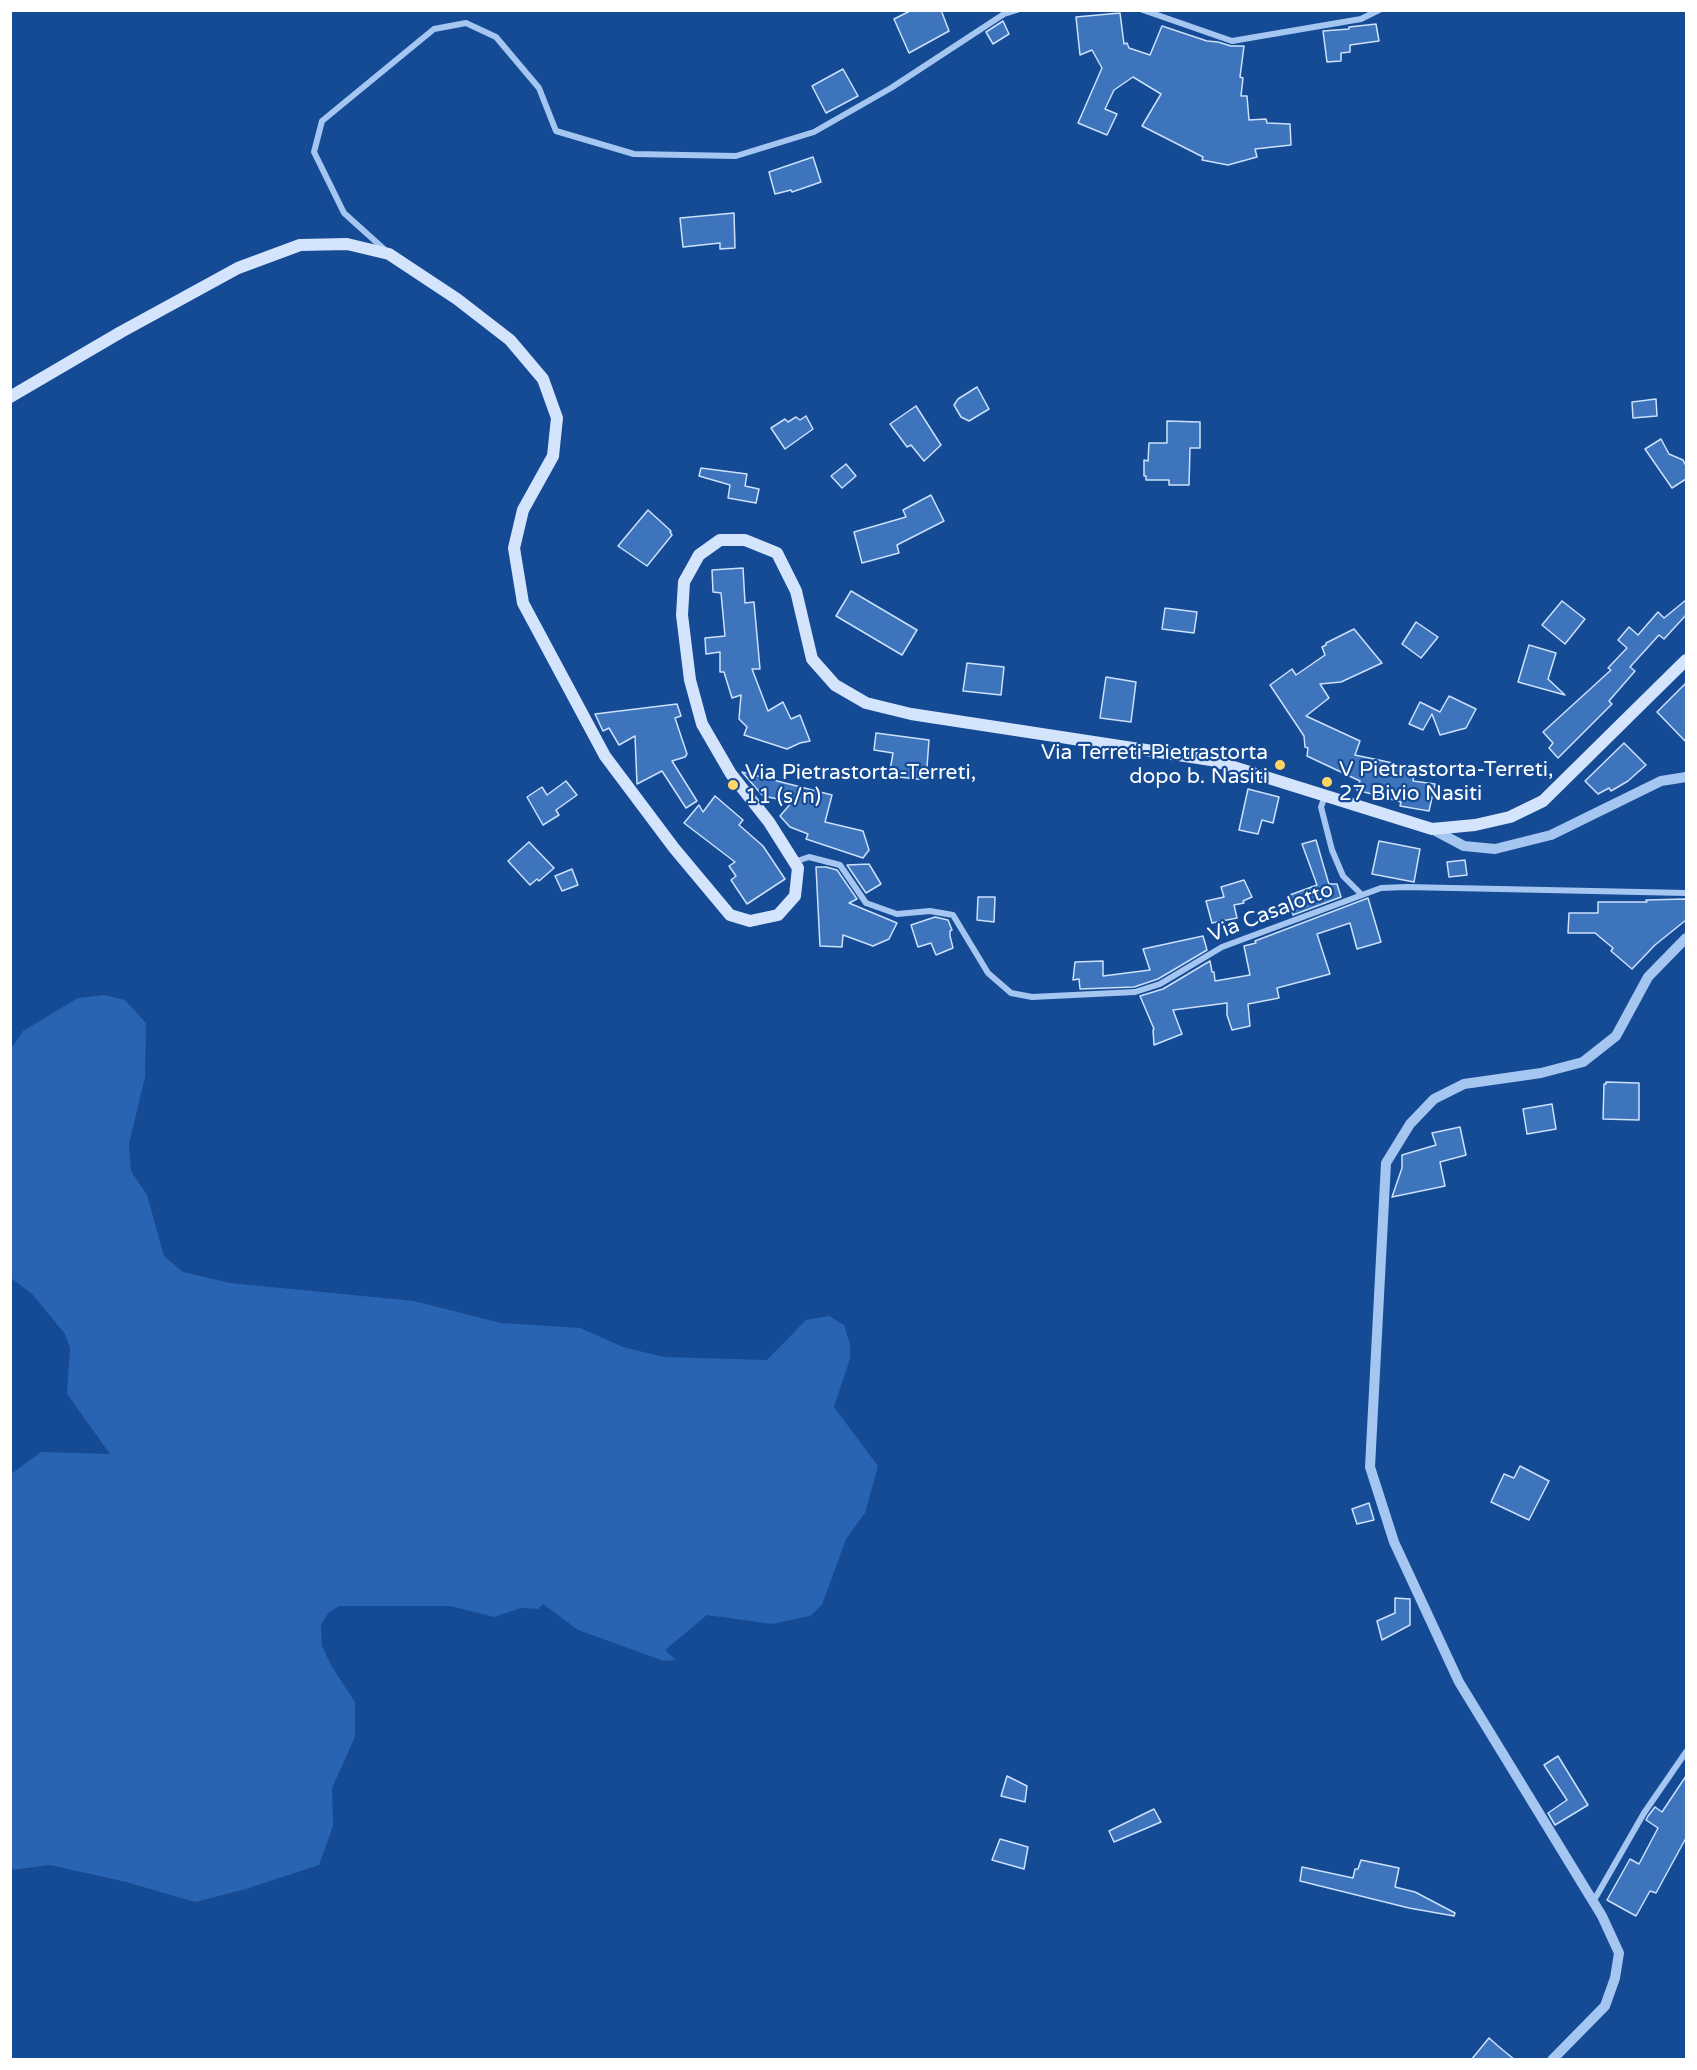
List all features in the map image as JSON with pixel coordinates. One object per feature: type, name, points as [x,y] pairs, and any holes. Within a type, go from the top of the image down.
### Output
[{"type":"main road","points":[[10,398],[121,332],[238,268],[300,245],[347,244],[389,254],[457,299],[510,340],[543,379],[557,418],[553,456],[524,510],[514,548],[523,603],[605,756],[674,848],[730,915],[750,921],[778,915],[795,896],[798,868],[769,822],[731,774],[702,724],[690,680],[682,615],[684,582],[699,555],[720,540],[745,540],[777,553],[796,591],[812,658],[835,685],[866,703],[911,714],[1211,760],[1432,829],[1475,825],[1510,817],[1543,801],[1686,660]]},
{"type":"street","points":[[389,254],[344,213],[314,152],[322,121],[434,29],[466,23],[496,37],[539,88],[556,131],[634,154],[735,156],[814,132],[891,88],[1004,14],[1017,10]]},
{"type":"street","points":[[1143,10],[1232,41],[1361,19],[1379,10]]},
{"type":"street","points":[[1432,829],[1464,846],[1494,849],[1551,835],[1661,781],[1686,777]]},
{"type":"street","points":[[1325,795],[1321,807],[1332,850],[1343,876],[1362,895]]},
{"type":"street","name":"Via Casalotto","points":[[794,862],[809,857],[840,865],[866,903],[897,914],[930,911],[953,915],[988,973],[1011,993],[1032,997],[1135,992],[1160,984],[1222,947],[1381,888],[1686,893]]},
{"type":"street","points":[[1552,2060],[1605,2007],[1615,1978],[1619,1953],[1593,1902],[1459,1682],[1394,1542],[1370,1467],[1386,1163],[1410,1124],[1434,1099],[1464,1084],[1541,1073],[1583,1062],[1616,1036],[1647,977],[1686,938]]},
{"type":"street","points":[[1593,1902],[1644,1813],[1686,1752]]},
{"type":"shaded area","points":[[105,995],[125,1000],[146,1023],[145,1077],[129,1144],[131,1171],[147,1195],[164,1256],[183,1272],[230,1283],[414,1301],[501,1323],[580,1328],[623,1347],[664,1357],[767,1360],[806,1320],[829,1316],[844,1325],[850,1344],[850,1359],[834,1407],[878,1466],[865,1513],[846,1539],[822,1605],[810,1616],[772,1624],[707,1615],[665,1650],[676,1660],[664,1661],[578,1630],[543,1604],[538,1609],[521,1608],[494,1617],[450,1606],[339,1606],[328,1613],[321,1625],[322,1646],[332,1667],[355,1702],[355,1737],[332,1788],[333,1826],[319,1865],[246,1889],[195,1902],[126,1882],[50,1865],[11,1870],[11,1474],[41,1452],[110,1454],[67,1394],[70,1348],[65,1334],[32,1294],[11,1278],[11,1049],[23,1031],[78,998]]},
{"type":"building","points":[[912,10],[941,10],[949,31],[909,53],[894,19]]},
{"type":"building","points":[[1120,13],[1124,44],[1127,43],[1129,48],[1150,55],[1162,26],[1207,41],[1244,46],[1240,77],[1243,78],[1241,96],[1247,96],[1249,120],[1266,119],[1267,123],[1290,124],[1291,145],[1255,149],[1257,157],[1228,165],[1202,160],[1203,157],[1142,126],[1161,94],[1133,77],[1114,90],[1105,109],[1117,114],[1107,135],[1078,123],[1102,68],[1092,50],[1080,55],[1076,17]]},
{"type":"building","points":[[1003,21],[1009,34],[993,44],[986,32]]},
{"type":"building","points":[[1376,24],[1379,41],[1350,45],[1350,52],[1341,53],[1341,61],[1327,62],[1323,31]]},
{"type":"building","points":[[843,69],[858,96],[826,113],[812,86]]},
{"type":"building","points":[[813,157],[821,182],[792,192],[791,190],[775,194],[769,172]]},
{"type":"building","points":[[734,213],[735,248],[720,249],[720,243],[683,247],[680,218]]},
{"type":"building","points":[[977,387],[989,409],[969,421],[961,417],[954,405],[958,399]]},
{"type":"building","points":[[1656,399],[1657,416],[1633,418],[1632,402]]},
{"type":"building","points":[[916,406],[941,445],[924,461],[911,445],[907,447],[890,424]]},
{"type":"building","points":[[806,416],[813,429],[785,449],[771,428],[785,419],[788,422],[796,417],[800,420]]},
{"type":"building","points":[[1167,421],[1200,422],[1200,448],[1190,448],[1189,485],[1169,485],[1169,480],[1146,480],[1144,476],[1144,460],[1148,461],[1149,443],[1167,443]]},
{"type":"building","points":[[1661,439],[1669,454],[1683,460],[1686,466],[1686,479],[1672,488],[1645,449]]},
{"type":"building","points":[[846,464],[856,476],[842,488],[831,476]]},
{"type":"building","points":[[701,468],[747,474],[745,486],[759,489],[756,503],[728,498],[730,485],[699,476]]},
{"type":"building","points":[[931,495],[944,521],[897,545],[899,553],[862,563],[854,532],[906,517],[903,510]]},
{"type":"building","points":[[648,510],[671,531],[672,535],[647,566],[618,546]]},
{"type":"building","points":[[743,568],[745,603],[754,602],[760,669],[752,669],[768,711],[783,702],[791,719],[800,715],[810,741],[787,749],[744,735],[747,727],[739,719],[741,695],[732,698],[724,672],[720,672],[720,652],[706,654],[705,638],[725,636],[721,593],[713,592],[712,570]]},
{"type":"building","points":[[851,591],[917,630],[902,655],[836,616]]},
{"type":"building","points":[[1686,600],[1686,615],[1664,639],[1659,635],[1630,667],[1635,671],[1609,701],[1612,704],[1558,758],[1549,748],[1553,743],[1543,732],[1611,670],[1608,668],[1627,648],[1618,640],[1629,627],[1638,635],[1658,612],[1664,618]]},
{"type":"building","points":[[1562,601],[1585,619],[1565,644],[1542,625]]},
{"type":"building","points":[[1165,608],[1197,612],[1194,633],[1162,629]]},
{"type":"building","points":[[1416,622],[1438,637],[1421,658],[1402,644]]},
{"type":"building","points":[[1354,629],[1382,663],[1341,682],[1320,684],[1329,698],[1306,716],[1360,741],[1355,755],[1407,766],[1406,774],[1414,775],[1413,781],[1435,784],[1429,811],[1400,806],[1401,802],[1357,790],[1360,781],[1307,756],[1308,748],[1305,747],[1304,736],[1270,685],[1292,669],[1296,675],[1325,655],[1322,647],[1326,643]]},
{"type":"building","points":[[1529,645],[1556,653],[1548,679],[1565,695],[1518,682]]},
{"type":"building","points":[[967,663],[1004,667],[1001,695],[963,691]]},
{"type":"building","points":[[1106,677],[1136,682],[1131,722],[1100,718]]},
{"type":"building","points":[[1686,683],[1686,742],[1657,712]]},
{"type":"building","points":[[1449,696],[1476,709],[1466,728],[1440,735],[1432,714],[1423,730],[1409,724],[1420,702],[1440,712]]},
{"type":"building","points":[[677,704],[681,716],[675,718],[687,754],[685,757],[672,761],[697,801],[686,808],[662,771],[637,784],[635,736],[619,745],[609,728],[603,731],[595,714]]},
{"type":"building","points":[[876,733],[929,740],[926,780],[889,776],[893,753],[874,750]]},
{"type":"building","points":[[1624,743],[1646,765],[1628,781],[1611,791],[1609,788],[1598,794],[1585,781]]},
{"type":"building","points":[[742,772],[832,795],[825,822],[863,831],[869,850],[863,858],[806,839],[808,834],[790,827],[780,816],[792,802],[763,796]]},
{"type":"building","points":[[566,781],[577,795],[556,810],[559,815],[543,825],[527,797],[542,787],[547,795]]},
{"type":"building","points":[[1248,789],[1279,797],[1273,823],[1262,820],[1258,834],[1239,830]]},
{"type":"building","points":[[715,796],[743,820],[739,825],[763,846],[785,879],[747,904],[731,880],[736,876],[729,866],[735,862],[684,823],[699,805],[703,812]]},
{"type":"building","points":[[1316,840],[1329,884],[1337,884],[1341,897],[1293,915],[1287,896],[1317,885],[1302,844]]},
{"type":"building","points":[[1379,841],[1420,849],[1414,882],[1372,874]]},
{"type":"building","points":[[529,842],[554,868],[539,881],[537,879],[530,885],[508,861]]},
{"type":"building","points":[[1465,860],[1467,875],[1449,877],[1447,862]]},
{"type":"building","points":[[869,864],[881,884],[866,893],[847,865]]},
{"type":"building","points":[[816,867],[837,870],[857,899],[849,903],[897,923],[889,939],[873,946],[843,935],[842,947],[820,946]]},
{"type":"building","points":[[572,869],[578,885],[562,891],[555,876]]},
{"type":"building","points":[[1244,880],[1252,897],[1243,901],[1244,903],[1234,905],[1237,918],[1212,923],[1206,901],[1224,897],[1221,887]]},
{"type":"building","points":[[978,897],[995,897],[994,922],[977,920]]},
{"type":"building","points":[[1368,898],[1381,942],[1357,949],[1350,923],[1317,934],[1330,974],[1277,988],[1279,998],[1248,1004],[1250,1026],[1232,1030],[1227,1015],[1227,1003],[1173,1010],[1182,1034],[1154,1045],[1154,1029],[1140,996],[1163,989],[1210,961],[1215,981],[1250,975],[1244,946]]},
{"type":"building","points":[[1686,899],[1686,920],[1655,945],[1632,969],[1611,951],[1613,948],[1595,933],[1568,933],[1569,913],[1598,913],[1598,902]]},
{"type":"building","points":[[935,917],[948,920],[952,930],[950,936],[953,948],[936,955],[931,943],[918,947],[911,925]]},
{"type":"building","points":[[1203,936],[1207,950],[1158,979],[1134,987],[1080,989],[1079,979],[1073,980],[1075,962],[1103,961],[1103,976],[1150,970],[1143,949]]},
{"type":"building","points":[[1606,1082],[1639,1083],[1639,1120],[1603,1119],[1604,1084]]},
{"type":"building","points":[[1552,1104],[1556,1129],[1527,1134],[1523,1109]]},
{"type":"building","points":[[1460,1127],[1466,1155],[1440,1162],[1445,1186],[1392,1197],[1402,1168],[1402,1155],[1436,1145],[1432,1133]]},
{"type":"building","points":[[1520,1466],[1549,1481],[1529,1520],[1491,1502],[1504,1474],[1514,1478]]},
{"type":"building","points":[[1369,1503],[1374,1520],[1357,1524],[1352,1509]]},
{"type":"building","points":[[1395,1598],[1410,1599],[1410,1625],[1382,1640],[1377,1621],[1395,1613]]},
{"type":"building","points":[[1558,1756],[1588,1805],[1555,1825],[1548,1813],[1567,1800],[1544,1765]]},
{"type":"building","points":[[1007,1776],[1027,1786],[1025,1802],[1001,1796]]},
{"type":"building","points":[[1686,1776],[1686,1838],[1656,1893],[1650,1891],[1636,1916],[1607,1900],[1630,1859],[1639,1864],[1658,1828],[1646,1820],[1648,1816],[1655,1807],[1662,1812]]},
{"type":"building","points":[[1154,1809],[1161,1822],[1114,1842],[1109,1831]]},
{"type":"building","points":[[1000,1839],[1028,1847],[1024,1869],[992,1860]]},
{"type":"building","points":[[1361,1860],[1399,1868],[1395,1887],[1415,1892],[1455,1913],[1454,1916],[1409,1908],[1300,1881],[1302,1867],[1353,1878],[1355,1869],[1358,1869]]},
{"type":"building","points":[[1489,2038],[1498,2046],[1515,2060],[1471,2060]]},
{"type":"place","name":"Via Terreti-Pietrastorta dopo b. Nasiti","points":[[1280,765]]},
{"type":"place","name":"V Pietrastorta-Terreti, 27 Bivio Nasiti","points":[[1327,782]]},
{"type":"place","name":"Via Pietrastorta-Terreti, 11 (s/n)","points":[[733,785]]}]
